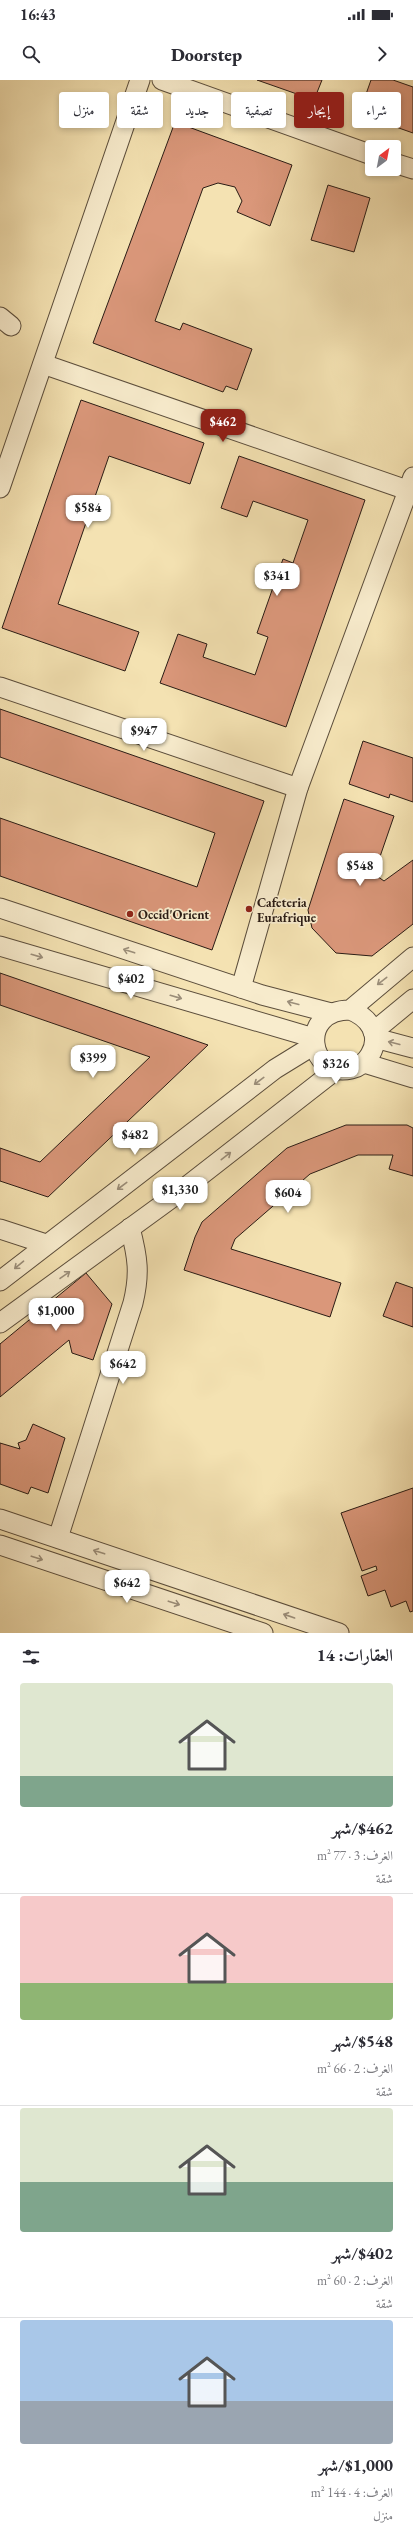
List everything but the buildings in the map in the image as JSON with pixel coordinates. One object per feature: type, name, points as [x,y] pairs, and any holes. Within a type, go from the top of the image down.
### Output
[{"type":"street","points":[[0,488],[44,364],[140,80]]},
{"type":"street","points":[[162,80],[365,152]]},
{"type":"street","points":[[401,165],[413,169]]},
{"type":"street","points":[[44,364],[411,487],[298,788],[241,988]]},
{"type":"street","points":[[0,687],[298,788]]},
{"type":"street","points":[[0,908],[241,988],[330,1013],[350,1010],[413,957]]},
{"type":"street","points":[[0,946],[314,1041]]},
{"type":"street","points":[[374,1035],[413,999]]},
{"type":"street","points":[[314,1041],[317,1052],[325,1063],[337,1069],[347,1070],[364,1063],[374,1047],[374,1035],[369,1022],[359,1014],[350,1010]]},
{"type":"street","points":[[0,1281],[46,1244],[275,1069],[314,1041],[323,1019],[330,1013]]},
{"type":"street","points":[[374,1035],[413,1048]]},
{"type":"street","points":[[364,1063],[413,1078]]},
{"type":"street","points":[[0,1322],[130,1228],[337,1069]]},
{"type":"street","points":[[58,1538],[133,1303],[138,1280],[138,1260],[130,1228]]},
{"type":"street","points":[[0,1229],[46,1244]]},
{"type":"street","points":[[0,1520],[58,1538],[339,1633]]},
{"type":"street","points":[[0,1546],[263,1633]]},
{"type":"place","name":"Cafeteria Eurafrique","points":[[249,909]]},
{"type":"place","name":"Occid'Orient","points":[[130,914]]}]
